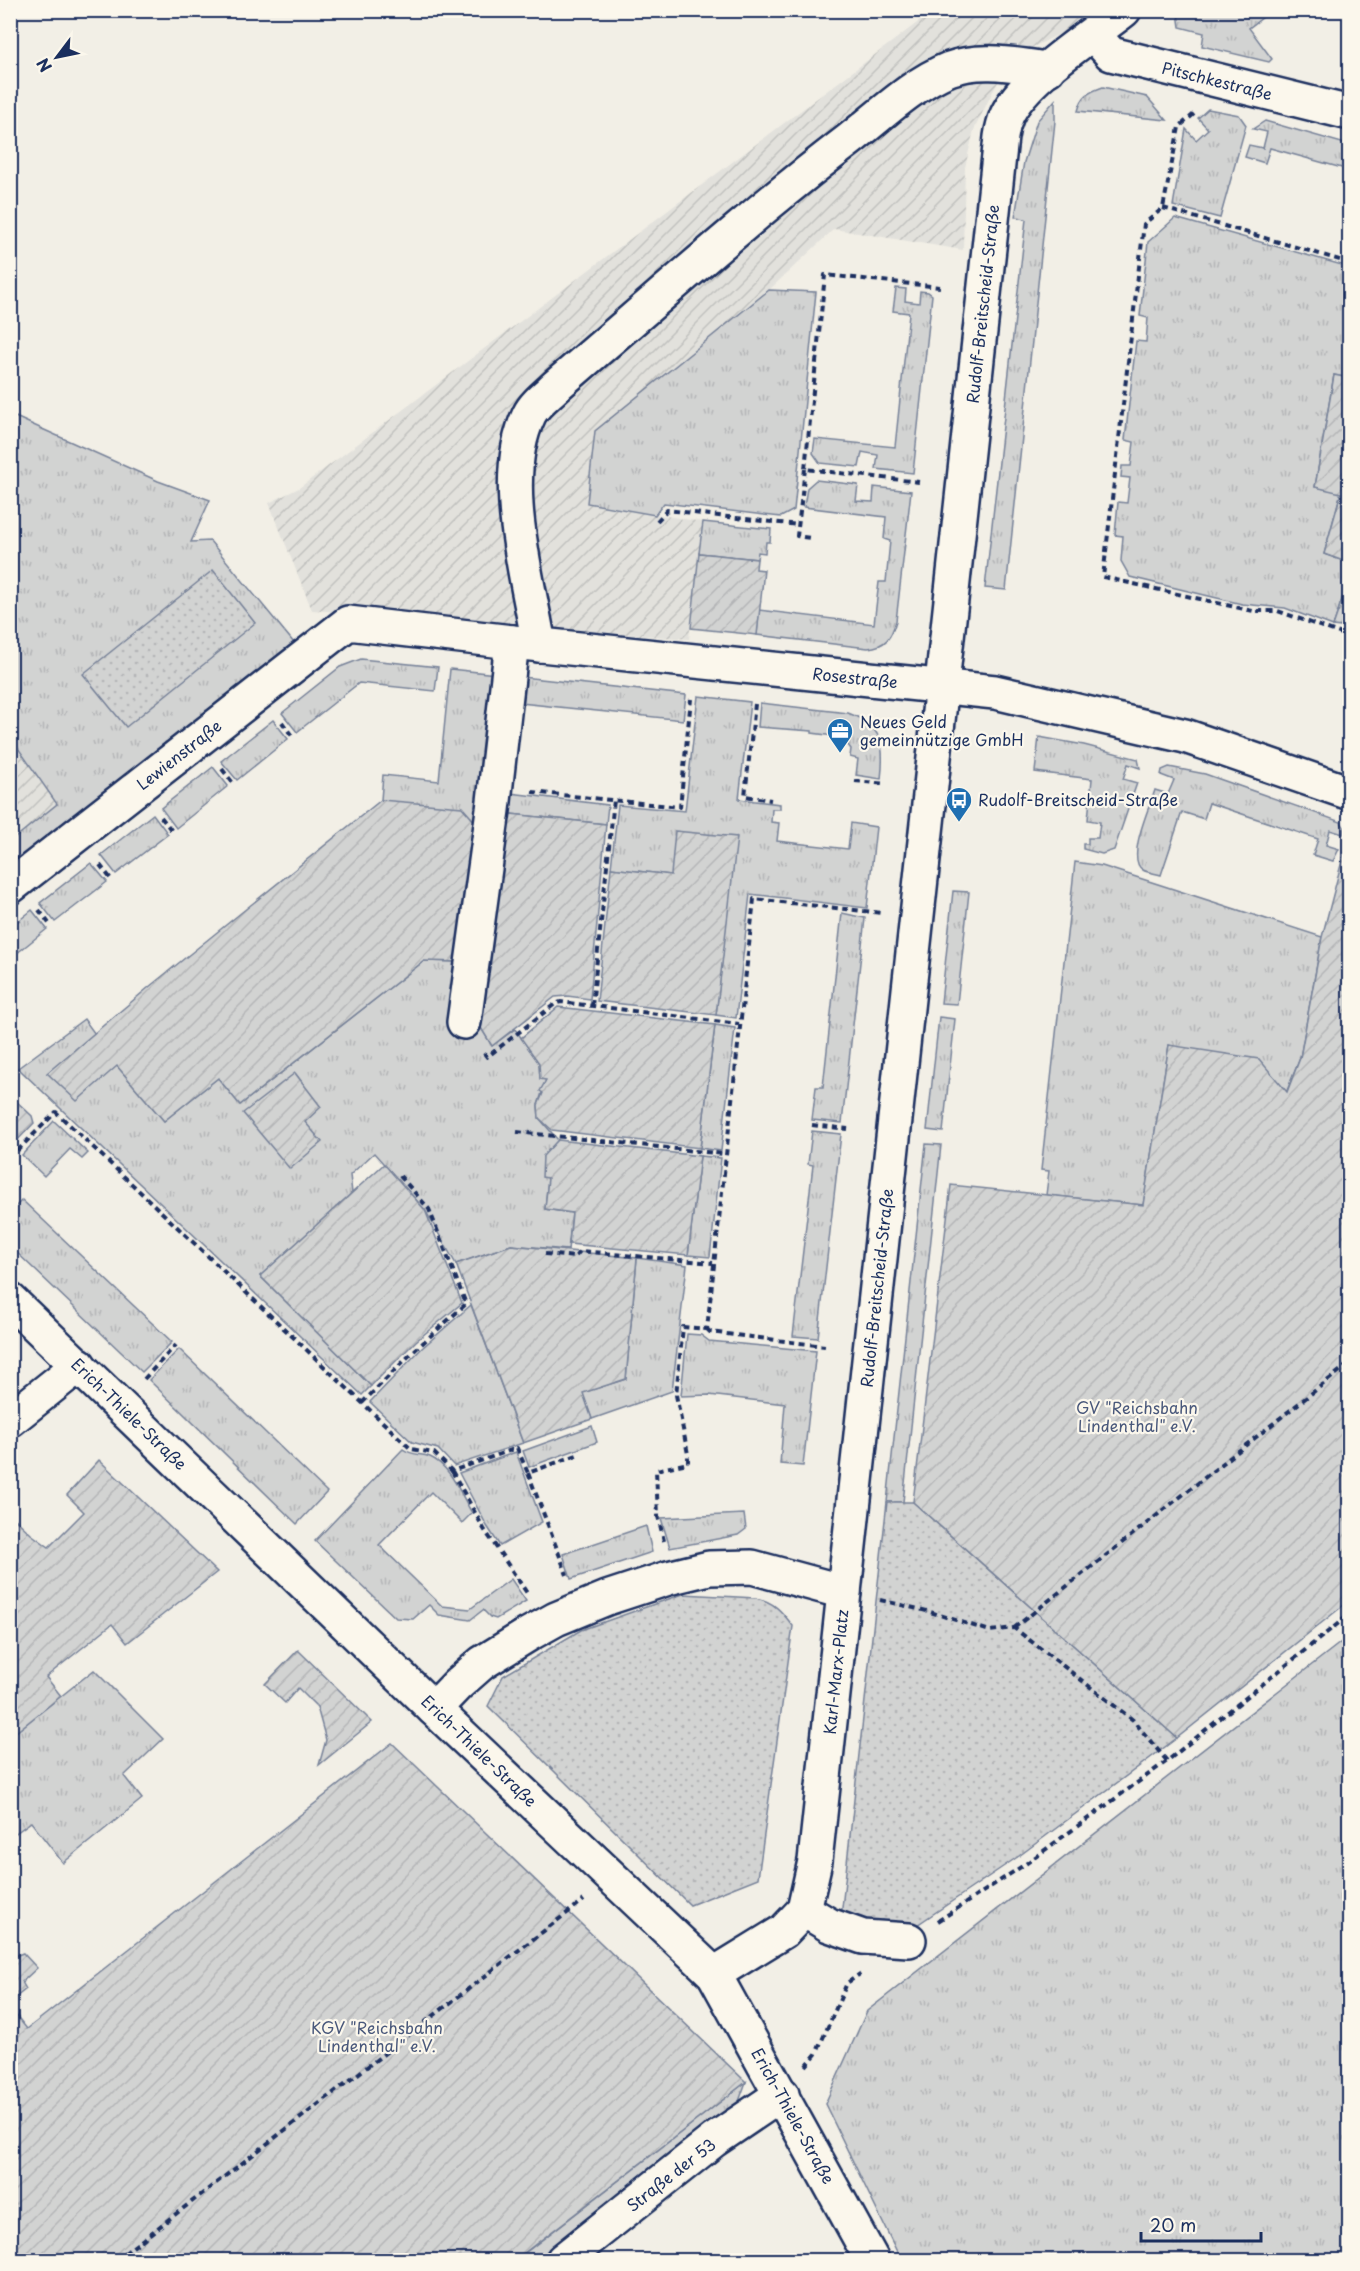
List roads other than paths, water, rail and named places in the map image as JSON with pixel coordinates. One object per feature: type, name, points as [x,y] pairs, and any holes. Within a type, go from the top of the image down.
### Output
[{"type":"street","name":"Rudolf-Breitscheid-Straße","points":[[844,1592],[1001,137],[1007,115],[1023,93],[1048,69],[1124,10]]},
{"type":"street","name":"Pitschkestraße","points":[[1093,34],[1111,54],[1350,114]]},
{"type":"street","points":[[464,1022],[495,789],[526,644],[515,496],[519,443],[530,413],[556,385],[815,166],[919,86],[949,69],[978,62],[1048,69]]},
{"type":"street","name":"Rosestraße","points":[[348,623],[526,644],[995,692],[1185,736],[1350,793]]},
{"type":"street","name":"Lewienstraße","points":[[10,886],[348,623]]},
{"type":"street","name":"Erich-Thiele-Straße","points":[[10,1300],[714,1974],[872,2260]]},
{"type":"street","points":[[10,1420],[78,1365]]},
{"type":"street","name":"Karl-Marx-Platz","points":[[435,1709],[482,1663],[529,1634],[556,1619],[607,1598],[668,1578],[709,1568],[752,1567],[844,1592],[815,1861],[804,1910],[784,1932],[714,1974]]},
{"type":"street","points":[[804,1910],[829,1925],[863,1937],[909,1940]]},
{"type":"street","name":"Straße der 53","points":[[563,2260],[714,2140],[782,2094]]},
{"type":"place","name":"Neues Geld gemeinnützige GmbH","points":[[840,754]]},
{"type":"place","name":"Rudolf-Breitscheid-Straße","points":[[959,823]]},
{"type":"park label","name":"GV \"Reichsbahn Lindenthal\" e.V.","points":[[1137,1417]]},
{"type":"park label","name":"KGV \"Reichsbahn Lindenthal\" e.V.","points":[[377,2037]]}]
